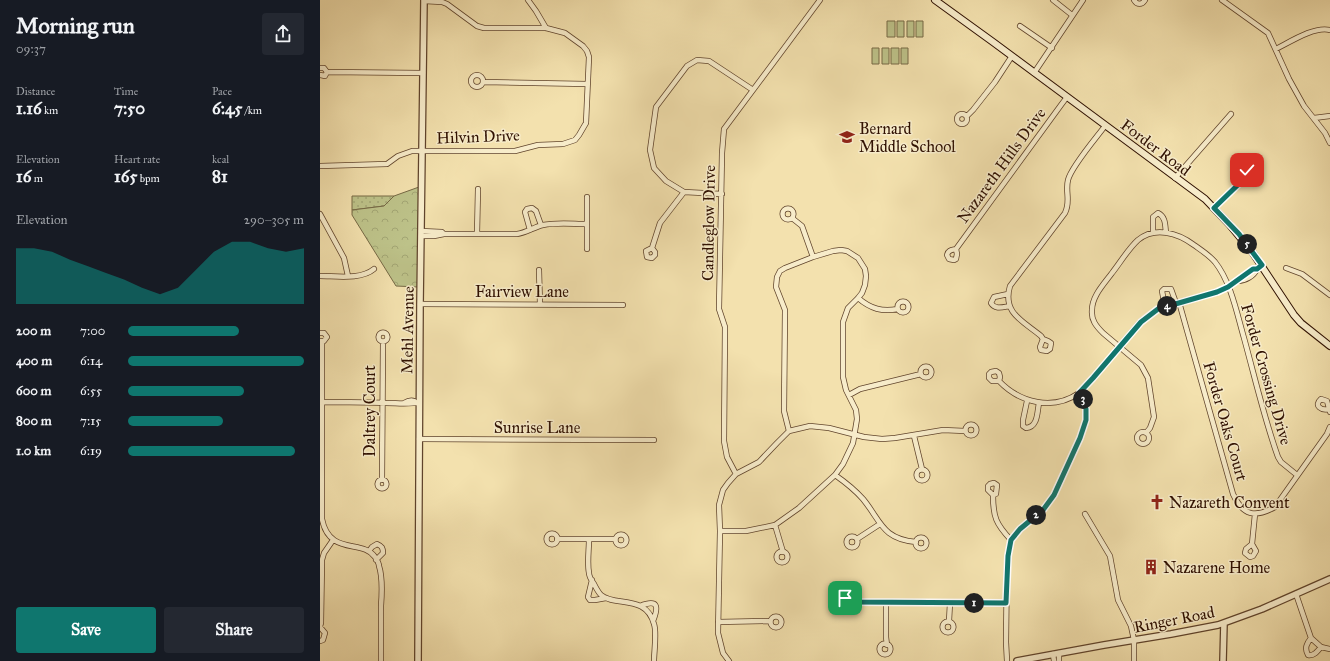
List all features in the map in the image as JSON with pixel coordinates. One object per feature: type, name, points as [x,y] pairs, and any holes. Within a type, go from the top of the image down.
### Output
[{"type":"main road","name":"Forder Road","points":[[935,0],[1205,200],[1239,234],[1259,267],[1301,323],[1330,346]]},
{"type":"street","points":[[424,0],[447,4],[477,26],[484,28],[546,28],[565,33],[583,46],[589,57],[587,84],[483,82]]},
{"type":"street","name":"Mehl Avenue","points":[[418,661],[418,403],[423,151],[424,0]]},
{"type":"street","points":[[528,0],[546,28]]},
{"type":"street","name":"Candleglow Drive","points":[[736,474],[727,457],[724,441],[725,328],[719,309],[722,153],[724,129],[820,0]]},
{"type":"street","points":[[1053,0],[1072,15]]},
{"type":"street","points":[[1034,72],[1052,48],[1083,0]]},
{"type":"street","points":[[1134,0],[1139,4],[1145,0]]},
{"type":"street","points":[[1222,0],[1229,2],[1268,34],[1289,79],[1304,106],[1325,132],[1330,143]]},
{"type":"street","points":[[1020,26],[1052,48]]},
{"type":"street","points":[[1276,49],[1311,32],[1322,29],[1330,30]]},
{"type":"street","points":[[967,116],[995,82],[1012,56]]},
{"type":"street","points":[[722,194],[684,192],[666,181],[654,168],[650,150],[656,107],[687,66],[697,60],[709,61],[753,90]]},
{"type":"street","points":[[320,68],[324,68],[327,72],[423,73]]},
{"type":"street","points":[[320,75],[325,76],[327,72]]},
{"type":"street","name":"Hilvin Drive","points":[[320,166],[387,164],[405,153],[423,151],[515,151],[538,145],[569,142],[575,140],[586,123],[587,84]]},
{"type":"street","name":"Nazareth Hills Drive","points":[[956,249],[1067,97]]},
{"type":"street","points":[[1175,178],[1231,114]]},
{"type":"street","points":[[1314,118],[1330,116]]},
{"type":"street","points":[[1043,339],[1011,310],[1008,299],[1010,286],[1064,213],[1068,204],[1067,186],[1070,174],[1105,126]]},
{"type":"street","points":[[1214,208],[1246,177]]},
{"type":"street","points":[[477,234],[478,189]]},
{"type":"street","points":[[652,248],[660,222],[684,192]]},
{"type":"street","points":[[587,197],[587,249]]},
{"type":"street","points":[[530,230],[525,216],[527,209],[532,208],[536,211],[541,225]]},
{"type":"street","points":[[1146,433],[1150,428],[1154,417],[1148,378],[1141,365],[1103,334],[1095,323],[1092,315],[1093,304],[1096,296],[1130,249],[1140,238],[1153,232],[1153,217],[1158,213],[1162,215],[1164,219],[1166,233]]},
{"type":"street","points":[[320,214],[344,258],[348,276]]},
{"type":"street","points":[[792,218],[802,226],[813,257]]},
{"type":"street","points":[[421,234],[434,236],[444,234],[521,234],[541,225],[587,224]]},
{"type":"street","name":"Forder Crossing Drive","points":[[1153,232],[1174,235],[1192,243],[1207,254],[1215,263],[1228,287],[1239,318],[1278,458],[1297,475]]},
{"type":"street","points":[[720,531],[746,531],[775,525],[799,508],[835,475],[844,464],[853,443],[857,419],[856,410],[843,377],[843,322],[848,308],[858,298],[865,284],[866,276],[865,269],[858,258],[853,254],[841,250],[813,257],[785,268],[780,271],[777,277],[776,287],[785,310],[784,411],[789,431]]},
{"type":"street","points":[[999,381],[1003,386],[1027,401],[1039,403],[1065,400],[1080,392],[1145,318],[1158,309],[1217,292],[1238,281],[1241,276],[1259,267]]},
{"type":"street","points":[[1286,268],[1302,274],[1330,295]]},
{"type":"street","points":[[320,276],[362,276],[368,274],[374,269]]},
{"type":"street","points":[[539,270],[540,304]]},
{"type":"street","name":"Forder Oaks Court","points":[[1165,307],[1162,291],[1164,288],[1171,289],[1178,303],[1233,494],[1238,504],[1245,510],[1255,514]]},
{"type":"street","points":[[1008,294],[994,297],[991,303],[996,307],[1010,306]]},
{"type":"street","points":[[858,298],[868,306],[879,310],[889,311],[898,309]]},
{"type":"street","name":"Fairview Lane","points":[[420,304],[623,305]]},
{"type":"street","points":[[320,333],[324,333],[327,336],[326,340],[321,341],[322,519],[324,528],[333,540],[344,545],[369,551],[379,565],[382,586],[381,661]]},
{"type":"street","name":"Daltrey Court","points":[[382,480],[383,342]]},
{"type":"street","points":[[849,395],[865,388],[921,374]]},
{"type":"street","points":[[1007,661],[1006,603],[1008,556],[1011,540],[1020,529],[1043,510],[1054,495],[1080,438],[1086,420],[1086,409],[1080,392]]},
{"type":"street","points":[[1027,401],[1023,420],[1023,426],[1026,428],[1031,428],[1034,425],[1039,403]]},
{"type":"street","points":[[321,402],[418,403]]},
{"type":"street","points":[[729,661],[723,653],[718,633],[720,531],[719,505],[720,498],[728,483],[736,474],[759,462],[789,431],[810,426],[820,426],[864,437],[882,439],[914,436],[943,430],[965,431]]},
{"type":"street","points":[[1252,544],[1255,514],[1264,513],[1275,506],[1327,434],[1330,427]]},
{"type":"street","points":[[914,436],[922,469]]},
{"type":"street","name":"Sunrise Lane","points":[[419,439],[654,440]]},
{"type":"street","points":[[835,475],[855,490],[864,500],[880,524],[894,537],[906,541],[916,542]]},
{"type":"street","points":[[993,495],[993,509],[997,523],[1011,540]]},
{"type":"street","points":[[1085,514],[1110,556],[1118,600],[1131,626],[1134,640],[1134,661]]},
{"type":"street","points":[[857,539],[880,524]]},
{"type":"street","points":[[775,525],[781,541],[783,552]]},
{"type":"street","points":[[557,539],[615,539]]},
{"type":"street","points":[[589,539],[589,574],[601,594],[606,598]]},
{"type":"street","points":[[320,641],[323,640],[325,633],[320,626],[322,560],[324,553],[333,540]]},
{"type":"street","points":[[369,551],[377,544],[381,545],[383,553],[376,560]]},
{"type":"street","name":"Ringer Road","points":[[1016,661],[1195,630],[1224,623],[1330,579]]},
{"type":"street","points":[[592,580],[588,597],[590,600],[606,598],[631,602],[640,606],[648,613],[655,625],[654,661]]},
{"type":"street","points":[[1296,594],[1311,638],[1321,647],[1330,649]]},
{"type":"street","points":[[854,602],[1006,603]]},
{"type":"street","points":[[886,602],[887,645]]},
{"type":"street","points":[[640,606],[649,603],[654,603],[656,605],[657,609],[653,621]]},
{"type":"street","points":[[949,621],[950,603]]},
{"type":"street","points":[[718,622],[770,621]]},
{"type":"street","points":[[1223,661],[1224,623]]},
{"type":"street","points":[[1311,638],[1306,648],[1308,655],[1312,656],[1321,647]]},
{"type":"street","points":[[1059,661],[1060,653]]},
{"type":"street","points":[[1053,654],[1054,661]]},
{"type":"green space","points":[[887,21],[895,21],[895,37],[887,37]]},
{"type":"green space","points":[[897,21],[904,21],[904,37],[897,37]]},
{"type":"green space","points":[[907,21],[914,21],[914,37],[907,37]]},
{"type":"green space","points":[[916,21],[923,21],[923,37],[916,37]]},
{"type":"green space","points":[[872,48],[879,48],[879,64],[872,64]]},
{"type":"green space","points":[[882,48],[889,48],[889,64],[882,64]]},
{"type":"green space","points":[[891,48],[899,48],[899,64],[891,64]]},
{"type":"green space","points":[[901,48],[908,48],[908,64],[901,64]]},
{"type":"green space","points":[[419,187],[418,287],[396,286],[352,215],[352,210],[384,206],[394,196]]},
{"type":"green space","points":[[352,196],[394,196],[384,206],[352,210]]},
{"type":"place","name":"Bernard Middle School","points":[[847,137]]},
{"type":"place","name":"Nazareth Convent","points":[[1157,502]]},
{"type":"place","name":"Nazarene Home","points":[[1151,567]]},
{"type":"route","points":[[845,598],[851,598],[854,602],[1006,603],[1008,556],[1011,540],[1015,534],[1043,510],[1051,500],[1085,427],[1086,409],[1080,392],[1141,322],[1149,315],[1158,309],[1217,292],[1228,287],[1238,281],[1241,276],[1253,269],[1257,269],[1262,265],[1239,234],[1214,208],[1246,177],[1245,171],[1247,170]]}]
